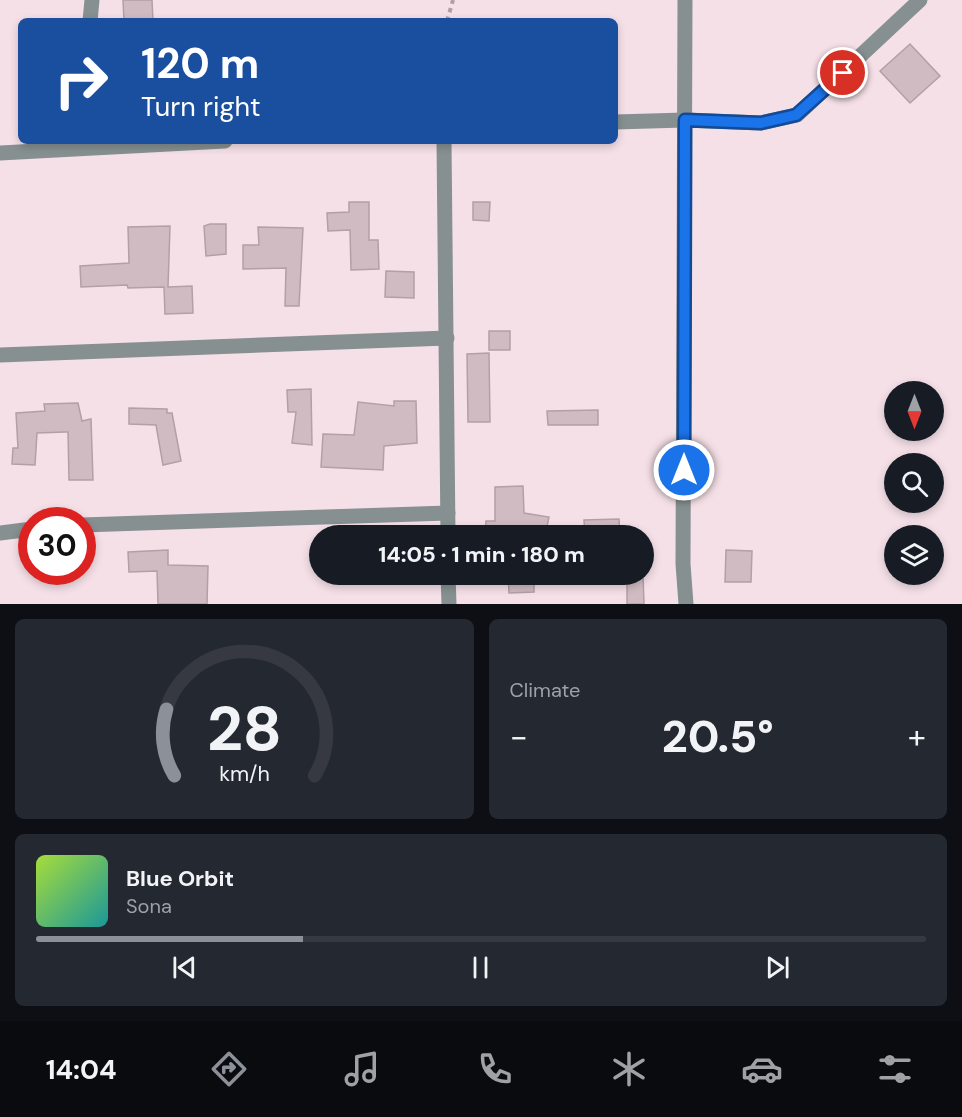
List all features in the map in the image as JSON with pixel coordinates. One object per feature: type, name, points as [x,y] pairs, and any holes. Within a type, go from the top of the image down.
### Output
[{"type":"street","points":[[90,18],[92,0]]},
{"type":"street","points":[[685,0],[683,564],[686,604]]},
{"type":"street","points":[[618,122],[685,120],[761,123],[796,115],[920,0]]},
{"type":"street","points":[[0,153],[79,146],[137,144]]},
{"type":"street","points":[[444,144],[448,525]]},
{"type":"street","points":[[0,355],[447,338]]},
{"type":"street","points":[[96,525],[448,513]]},
{"type":"street","points":[[0,533],[18,531]]},
{"type":"street","points":[[448,585],[449,604]]},
{"type":"path","points":[[448,18],[453,0]]},
{"type":"building","points":[[123,0],[152,0],[153,18],[124,18]]},
{"type":"building","points":[[910,44],[940,76],[910,103],[880,71]]},
{"type":"building","points":[[349,202],[369,202],[369,240],[378,240],[379,269],[351,270],[350,230],[328,231],[327,213],[349,212]]},
{"type":"building","points":[[473,202],[490,202],[489,221],[473,220]]},
{"type":"building","points":[[226,224],[226,254],[206,256],[204,226]]},
{"type":"building","points":[[170,226],[168,287],[192,286],[193,313],[165,314],[164,287],[128,288],[127,285],[81,287],[80,266],[129,263],[128,227]]},
{"type":"building","points":[[258,227],[303,228],[299,306],[285,306],[286,268],[243,269],[243,245],[259,245]]},
{"type":"building","points":[[386,271],[414,272],[414,298],[385,297]]},
{"type":"building","points":[[489,331],[510,331],[510,350],[489,350]]},
{"type":"building","points":[[489,353],[490,422],[468,422],[467,354]]},
{"type":"building","points":[[311,389],[312,445],[292,443],[296,412],[288,412],[287,390]]},
{"type":"building","points":[[394,401],[416,401],[417,443],[384,446],[383,470],[321,467],[323,434],[354,435],[358,402],[394,406]]},
{"type":"building","points":[[78,403],[82,421],[91,419],[93,480],[69,480],[68,432],[37,433],[35,465],[12,464],[13,448],[18,448],[16,413],[45,411],[44,404]]},
{"type":"building","points":[[129,408],[167,409],[167,413],[172,413],[181,461],[163,465],[156,425],[129,424]]},
{"type":"building","points":[[598,410],[598,425],[548,425],[547,411]]},
{"type":"building","points":[[523,486],[524,513],[549,517],[547,525],[486,525],[486,521],[495,521],[495,487]]},
{"type":"building","points":[[619,519],[619,525],[584,525],[584,520]]},
{"type":"building","points":[[168,550],[168,565],[208,566],[207,604],[158,604],[157,571],[129,572],[128,552]]},
{"type":"building","points":[[726,550],[752,551],[751,582],[725,582]]},
{"type":"building","points":[[509,585],[534,585],[534,592],[509,593]]},
{"type":"building","points":[[627,585],[643,585],[644,604],[627,604]]},
{"type":"route","points":[[684,470],[685,120],[761,123],[796,115],[843,73]]}]
